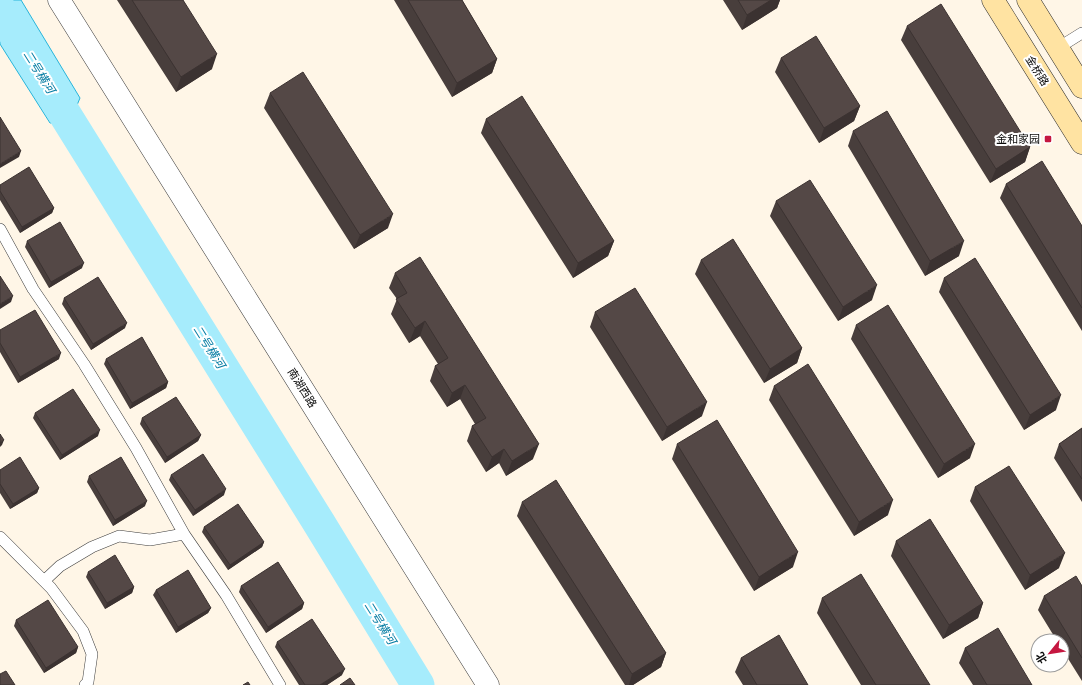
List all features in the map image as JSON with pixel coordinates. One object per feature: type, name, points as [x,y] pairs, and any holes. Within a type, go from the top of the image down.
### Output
[{"type":"street","name":"南湖西路","points":[[59,0],[488,685]]},
{"type":"street","name":"金桥路","points":[[993,0],[1082,143]]},
{"type":"street","points":[[1028,0],[1082,88]]},
{"type":"lane","points":[[1058,48],[1082,33]]},
{"type":"lane","points":[[0,228],[33,289],[84,364],[136,448],[184,534],[226,595],[280,685]]},
{"type":"lane","points":[[44,581],[60,566],[92,547],[119,536],[150,540],[184,534]]},
{"type":"lane","points":[[0,537],[51,588],[83,631],[92,654],[88,682],[85,685]]},
{"type":"water","points":[[0,0],[21,0],[80,98],[70,122],[50,123],[0,44]]},
{"type":"building","points":[[132,0],[183,0],[217,54],[181,77]]},
{"type":"building","points":[[408,0],[462,0],[497,59],[457,83]]},
{"type":"building","points":[[738,0],[771,0],[747,15]]},
{"type":"building","points":[[941,4],[1030,147],[996,169],[907,26]]},
{"type":"building","points":[[816,36],[860,106],[824,128],[781,58]]},
{"type":"building","points":[[303,72],[393,214],[360,235],[270,93]]},
{"type":"building","points":[[522,96],[614,241],[578,263],[486,119]]},
{"type":"building","points":[[887,111],[964,241],[930,261],[853,131]]},
{"type":"building","points":[[0,117],[21,151],[0,164]]},
{"type":"building","points":[[1042,161],[1082,226],[1082,308],[1006,184]]},
{"type":"building","points":[[29,167],[54,208],[22,227],[0,191],[0,185]]},
{"type":"building","points":[[810,180],[877,285],[843,307],[776,201]]},
{"type":"building","points":[[60,222],[84,263],[51,282],[27,241]]},
{"type":"building","points":[[733,239],[802,348],[770,369],[701,260]]},
{"type":"building","points":[[420,257],[539,444],[512,461],[504,449],[492,457],[472,426],[486,418],[465,385],[452,393],[435,366],[448,358],[425,321],[415,328],[396,299],[407,293],[395,273]]},
{"type":"building","points":[[975,258],[1061,395],[1030,415],[944,278]]},
{"type":"building","points":[[0,276],[13,296],[0,304]]},
{"type":"building","points":[[98,277],[127,323],[93,344],[64,298]]},
{"type":"building","points":[[635,288],[707,402],[667,427],[595,312]]},
{"type":"building","points":[[888,305],[975,444],[944,464],[856,325]]},
{"type":"building","points":[[35,310],[61,353],[20,377],[0,343],[0,330]]},
{"type":"building","points":[[142,337],[168,382],[132,403],[106,359]]},
{"type":"building","points":[[808,364],[893,500],[859,522],[774,386]]},
{"type":"building","points":[[73,389],[100,430],[62,455],[35,413]]},
{"type":"building","points":[[176,397],[201,435],[167,457],[142,418]]},
{"type":"building","points":[[717,420],[798,552],[759,577],[677,444]]},
{"type":"building","points":[[1082,428],[1082,479],[1059,444]]},
{"type":"building","points":[[0,434],[4,440],[0,442]]},
{"type":"building","points":[[203,454],[226,489],[195,510],[171,475]]},
{"type":"building","points":[[20,457],[39,488],[13,504],[0,484],[0,470]]},
{"type":"building","points":[[121,457],[147,501],[115,520],[89,476]]},
{"type":"building","points":[[1009,466],[1065,553],[1030,575],[975,487]]},
{"type":"building","points":[[556,480],[666,653],[632,674],[522,502]]},
{"type":"building","points":[[238,504],[264,542],[230,565],[204,527]]},
{"type":"building","points":[[930,519],[983,603],[949,625],[896,541]]},
{"type":"building","points":[[115,555],[134,587],[107,603],[88,572]]},
{"type":"building","points":[[278,562],[304,603],[268,627],[241,586]]},
{"type":"building","points":[[188,570],[211,608],[178,627],[156,590]]},
{"type":"building","points":[[861,574],[930,685],[876,685],[822,598]]},
{"type":"building","points":[[1076,576],[1082,586],[1082,658],[1070,638],[1070,633],[1067,633],[1044,596]]},
{"type":"building","points":[[48,600],[78,647],[46,668],[16,620]]},
{"type":"building","points":[[312,619],[345,669],[320,685],[305,685],[277,642]]},
{"type":"building","points":[[998,628],[1032,685],[987,685],[965,648]]},
{"type":"building","points":[[779,635],[808,685],[757,685],[741,658]]},
{"type":"building","points":[[6,671],[15,685],[0,685],[0,674]]},
{"type":"building","points":[[350,678],[355,685],[340,685]]},
{"type":"building","points":[[248,682],[250,685],[243,685]]},
{"type":"waterway","name":"二号横河","points":[[0,10],[418,685]]},
{"type":"place","name":"金和家园","points":[[1048,139]]}]
